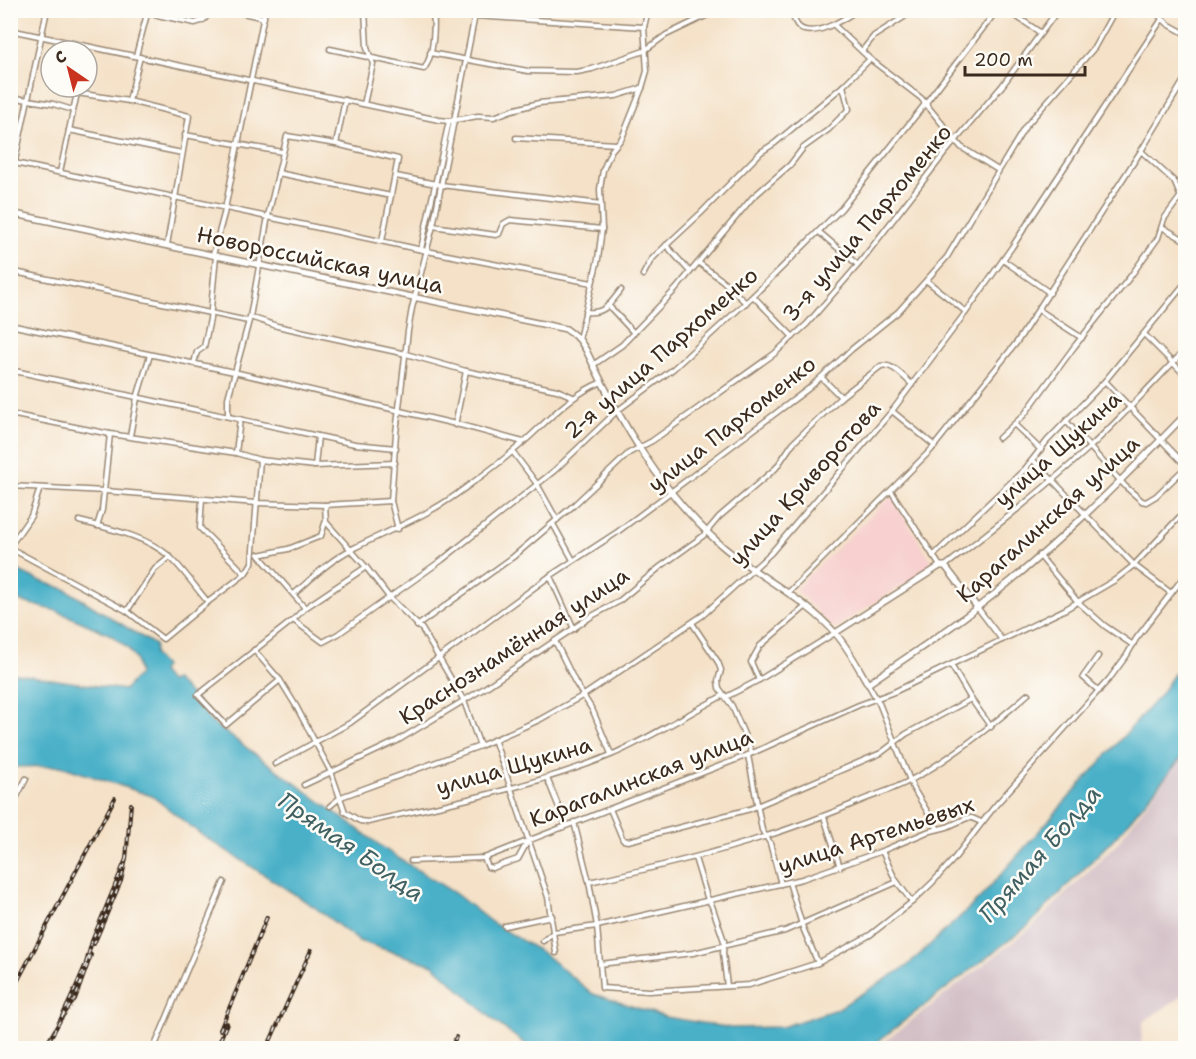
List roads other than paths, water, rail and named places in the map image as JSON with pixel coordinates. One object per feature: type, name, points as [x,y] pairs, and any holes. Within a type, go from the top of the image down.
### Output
[{"type":"street","points":[[10,184],[47,10]]},
{"type":"street","points":[[133,10],[195,23],[202,22],[209,10]]},
{"type":"street","points":[[230,10],[264,18]]},
{"type":"street","points":[[194,363],[197,352],[204,347],[210,319],[214,255],[265,10]]},
{"type":"street","points":[[364,104],[373,70],[367,48],[365,10]]},
{"type":"street","points":[[330,49],[424,69],[430,53],[434,24],[433,10]]},
{"type":"street","points":[[648,10],[644,27],[647,71],[622,138],[603,170],[600,189],[602,229],[598,258],[579,339],[617,411],[670,494],[706,531],[752,569],[788,593],[835,633],[876,699],[909,781],[938,830]]},
{"type":"street","points":[[430,53],[528,71],[577,72],[644,51],[666,34],[718,10]]},
{"type":"street","points":[[767,10],[792,15],[798,27],[804,29],[820,29],[834,25],[857,10]]},
{"type":"street","points":[[862,51],[874,36],[904,17],[908,10]]},
{"type":"street","name":"2-я улица Пархоменко","points":[[293,620],[323,642],[338,634],[442,560],[554,471],[617,411],[673,369],[746,303],[841,209],[926,104],[997,10]]},
{"type":"street","points":[[1007,10],[1041,33]]},
{"type":"street","name":"3-я улица Пархоменко","points":[[417,626],[513,557],[630,453],[652,441],[774,354],[793,337],[858,266],[1002,86],[1058,10]]},
{"type":"street","points":[[1098,10],[1106,13],[1114,11]]},
{"type":"street","points":[[1153,10],[1185,34]]},
{"type":"street","name":"улица Пархоменко","points":[[274,764],[350,723],[550,576],[670,494],[822,378],[852,349],[898,312],[927,281],[959,240],[1025,127],[1094,48],[1114,11]]},
{"type":"street","points":[[129,101],[147,12]]},
{"type":"street","points":[[421,249],[455,120],[475,13],[644,27]]},
{"type":"street","name":"улица Криворотова","points":[[330,806],[341,797],[480,746],[539,720],[584,695],[692,622],[719,601],[771,553],[892,411],[966,312],[1003,260],[1162,19]]},
{"type":"street","points":[[834,25],[870,59],[926,104],[968,153],[998,170]]},
{"type":"street","points":[[10,30],[449,121],[478,116],[494,117],[539,103],[616,96],[642,88]]},
{"type":"street","points":[[643,275],[651,260],[702,213],[761,152],[843,86],[870,59]]},
{"type":"street","points":[[788,593],[934,446],[1017,342],[1141,151],[1185,77]]},
{"type":"street","points":[[593,365],[622,345],[634,333],[699,262],[752,198],[782,173],[803,148],[844,116],[849,109],[843,86]]},
{"type":"street","points":[[60,172],[77,93],[129,101],[189,116],[167,245]]},
{"type":"street","points":[[10,97],[53,104],[73,110]]},
{"type":"street","points":[[336,144],[345,100]]},
{"type":"street","points":[[398,529],[391,501],[406,354],[414,297],[433,226],[449,121]]},
{"type":"street","points":[[69,130],[182,153]]},
{"type":"street","points":[[185,135],[282,152]]},
{"type":"street","points":[[228,416],[228,398],[249,319],[268,216],[287,136],[395,157],[398,162],[396,176],[382,241]]},
{"type":"street","points":[[516,138],[617,144]]},
{"type":"street","points":[[1141,151],[1174,181],[1180,196]]},
{"type":"street","points":[[13,162],[427,251],[592,283]]},
{"type":"street","points":[[278,173],[391,196]]},
{"type":"street","points":[[396,176],[439,184],[601,204]]},
{"type":"street","points":[[999,438],[1024,415],[1131,277],[1158,238],[1164,219],[1185,189]]},
{"type":"street","name":"Новороссийская улица","points":[[10,213],[559,327],[572,332],[579,339]]},
{"type":"street","points":[[433,226],[496,235],[499,234],[503,224],[510,220],[602,229]]},
{"type":"street","points":[[1162,227],[1185,241]]},
{"type":"street","points":[[819,232],[858,266]]},
{"type":"street","points":[[666,245],[690,272]]},
{"type":"street","points":[[1003,260],[1050,292]]},
{"type":"street","points":[[699,262],[746,303]]},
{"type":"street","points":[[10,271],[249,319],[406,354],[466,371],[556,390],[573,397]]},
{"type":"street","points":[[927,281],[966,312]]},
{"type":"street","points":[[933,556],[1033,460],[1066,421],[1105,381],[1185,282]]},
{"type":"street","points":[[585,312],[596,313],[609,305],[621,290]]},
{"type":"street","points":[[753,296],[793,337]]},
{"type":"street","points":[[609,305],[634,333]]},
{"type":"street","points":[[1039,310],[1082,338]]},
{"type":"street","points":[[10,325],[234,372],[523,442]]},
{"type":"street","points":[[1144,334],[1185,376]]},
{"type":"street","name":"улица Щукина","points":[[341,797],[345,812],[352,818],[368,822],[512,788],[547,778],[611,754],[759,680],[942,566],[999,524],[1090,447],[1185,349]]},
{"type":"street","points":[[130,436],[137,398],[150,355]]},
{"type":"street","name":"Краснознамённая улица","points":[[304,785],[398,741],[464,701],[592,616],[618,602],[660,567],[697,542],[719,517],[776,468],[793,443],[841,397],[881,366],[887,364],[912,384]]},
{"type":"street","points":[[10,370],[355,444],[396,448]]},
{"type":"street","points":[[455,425],[466,371]]},
{"type":"street","points":[[822,378],[841,397]]},
{"type":"street","points":[[1066,421],[1138,499],[1146,502],[1156,496],[1185,467],[1162,439],[1105,381]]},
{"type":"street","points":[[294,594],[322,569],[350,550],[398,529],[455,495],[513,452],[573,397],[603,382]]},
{"type":"street","points":[[892,411],[934,446]]},
{"type":"street","points":[[10,414],[110,434],[236,453],[260,460],[315,466],[395,464]]},
{"type":"street","name":"Карагалинская улица","points":[[868,684],[977,607],[1039,555],[1162,439],[1185,414]]},
{"type":"street","points":[[236,453],[240,419]]},
{"type":"street","points":[[1015,425],[1041,450]]},
{"type":"street","points":[[98,526],[110,434]]},
{"type":"street","points":[[315,466],[318,436]]},
{"type":"street","points":[[513,452],[537,484],[573,560]]},
{"type":"street","points":[[40,488],[31,516],[10,547],[127,610],[164,639],[245,574],[252,563],[260,460]]},
{"type":"street","points":[[1033,460],[1134,564],[1171,593]]},
{"type":"street","points":[[10,486],[256,504],[325,505],[391,501]]},
{"type":"street","points":[[891,491],[933,556],[1002,640]]},
{"type":"street","points":[[202,499],[200,528],[245,574]]},
{"type":"street","points":[[259,555],[288,549],[321,536],[326,522],[325,505]]},
{"type":"street","name":"Карагалинская улица","points":[[411,861],[484,858],[750,754],[894,692],[1078,602],[1115,580],[1134,564],[1185,510]]},
{"type":"street","points":[[79,521],[127,534],[151,544],[170,557],[208,602]]},
{"type":"street","points":[[326,522],[389,597],[422,629],[464,701],[480,746]]},
{"type":"street","points":[[253,550],[304,608]]},
{"type":"street","points":[[1039,555],[1078,602],[1133,645]]},
{"type":"street","points":[[127,610],[155,569],[170,557]]},
{"type":"street","points":[[280,680],[226,725],[198,695],[293,620],[304,608],[366,567]]},
{"type":"street","name":"улица Артемьевых","points":[[554,932],[597,926],[789,882],[840,867],[914,837],[954,825],[967,818],[981,822],[1099,691],[1185,574]]},
{"type":"street","points":[[550,576],[574,629]]},
{"type":"street","points":[[759,680],[751,662],[756,651],[805,607]]},
{"type":"street","points":[[692,622],[718,662],[721,670],[719,688],[744,731],[762,830],[770,843],[781,884]]},
{"type":"street","points":[[555,641],[593,711],[611,754]]},
{"type":"street","points":[[254,650],[280,680],[315,741],[341,797]]},
{"type":"street","points":[[1098,656],[1083,677],[1099,691]]},
{"type":"street","points":[[951,665],[991,728]]},
{"type":"street","points":[[589,882],[695,858],[765,837],[824,817],[909,781],[991,728],[1028,694]]},
{"type":"street","points":[[610,809],[619,835],[623,840],[628,841],[757,806],[881,753],[895,742],[971,699]]},
{"type":"street","points":[[494,739],[548,897],[556,953]]},
{"type":"street","points":[[547,778],[566,825]]},
{"type":"street","points":[[10,810],[26,779]]},
{"type":"street","points":[[824,817],[840,867]]},
{"type":"street","points":[[574,822],[597,926],[602,988],[649,991],[749,985],[818,963],[870,935],[912,902],[952,860],[981,822]]},
{"type":"street","points":[[484,858],[488,867],[492,868],[518,859],[530,839]]},
{"type":"street","points":[[882,851],[897,882],[912,902]]},
{"type":"street","points":[[695,858],[724,941],[728,986]]},
{"type":"street","points":[[154,1048],[224,882]]},
{"type":"street","points":[[789,882],[802,924],[818,963]]},
{"type":"street","points":[[600,964],[664,958],[723,947],[802,924],[897,882]]},
{"type":"street","points":[[505,926],[552,916]]},
{"type":"street","points":[[543,941],[554,932]]},
{"type":"water","name":"Прямая Болда","points":[[11,567],[38,580],[65,589],[155,645],[154,655],[164,666],[161,672],[169,682],[175,680],[196,700],[210,721],[392,854],[456,894],[491,922],[543,953],[593,994],[666,1017],[731,1028],[782,1027],[837,1009],[906,967],[979,899],[1160,695],[1185,658],[1185,753],[1122,830],[1029,925],[869,1048],[531,1048],[498,1024],[433,965],[359,941],[313,906],[199,833],[152,796],[61,766],[11,767],[11,673],[124,690],[139,674],[136,660],[128,648],[111,635],[57,611],[11,599]]},
{"type":"railway","points":[[10,995],[115,798]]},
{"type":"railway","points":[[126,859],[131,804]]},
{"type":"railway","points":[[86,963],[92,941],[126,859],[121,881],[94,944]]},
{"type":"railway","points":[[220,1030],[267,917]]},
{"type":"railway","points":[[267,1048],[311,950]]},
{"type":"railway","points":[[44,1048],[63,1014],[90,954]]},
{"type":"railway","points":[[62,1017],[75,999],[91,955]]},
{"type":"railway","points":[[217,1048],[227,1023]]},
{"type":"railway","points":[[451,1048],[456,1037]]}]
